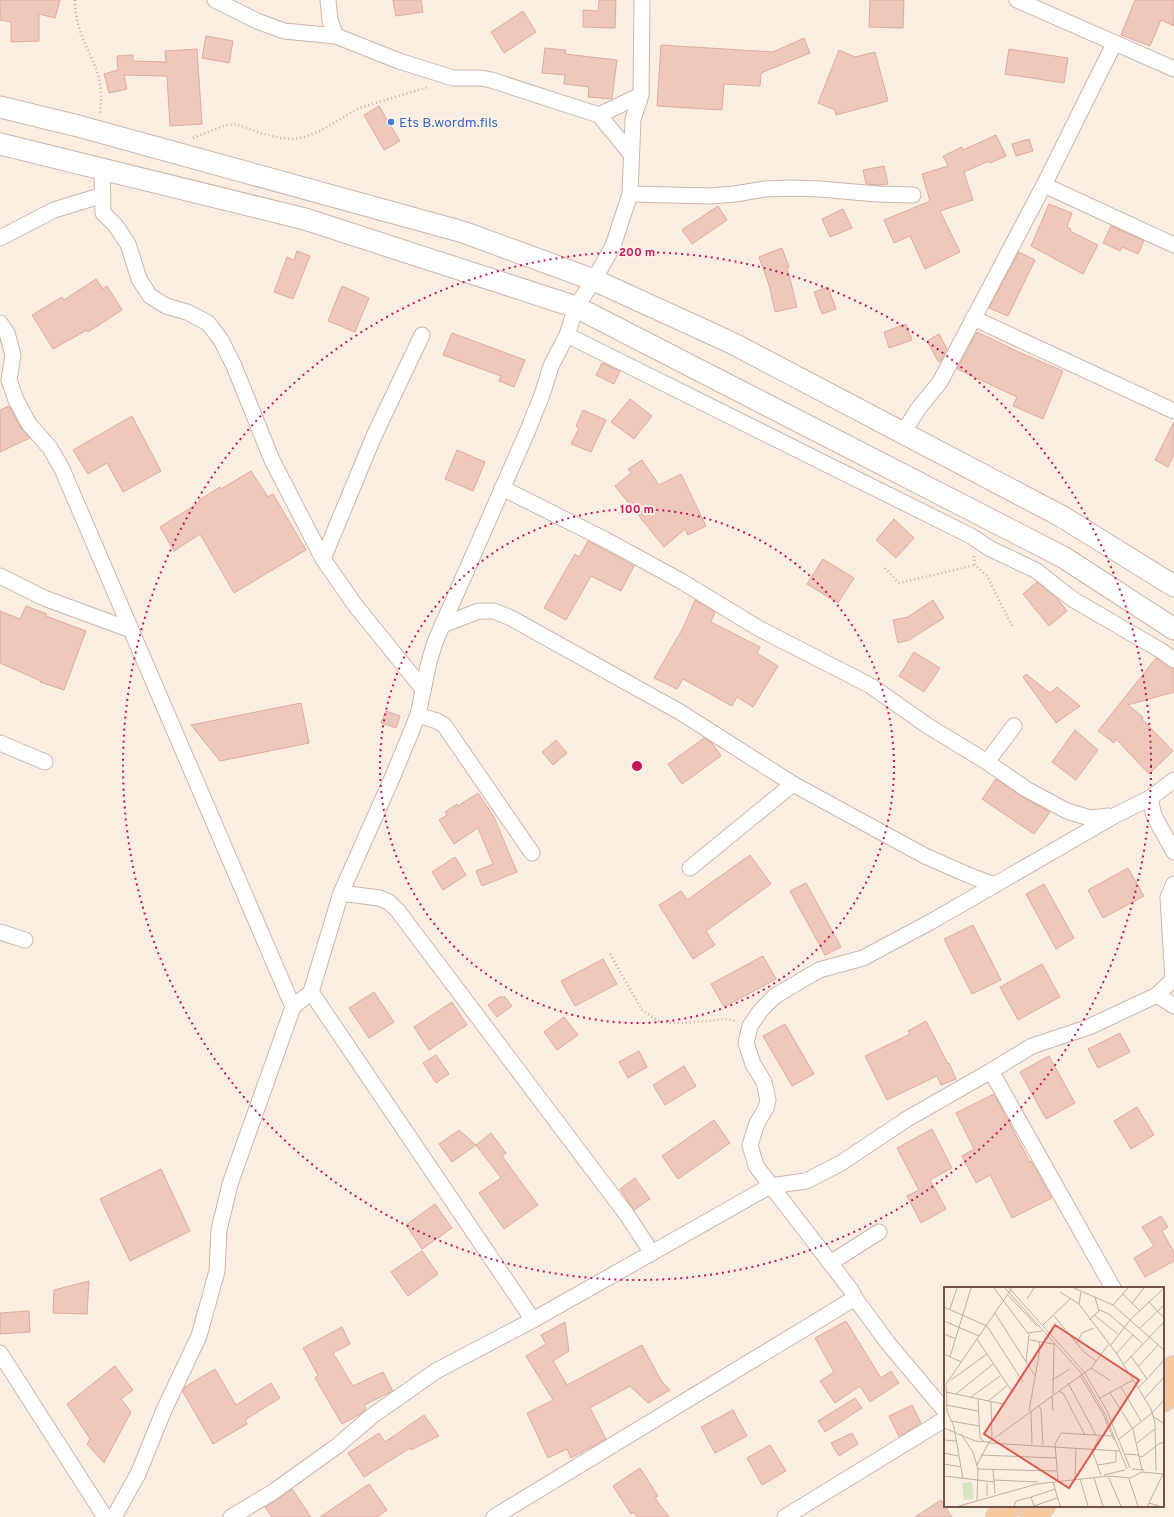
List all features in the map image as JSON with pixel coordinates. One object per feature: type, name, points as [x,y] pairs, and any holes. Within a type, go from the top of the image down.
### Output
[{"type":"main road","points":[[0,107],[99,132],[463,232],[594,280],[732,343],[903,432],[1061,516],[1174,586]]},
{"type":"main road","points":[[0,144],[305,219],[576,307],[1063,557],[1174,628]]},
{"type":"main road","points":[[1164,1396],[1168,1376]]},
{"type":"main road","points":[[997,1517],[1010,1507]]},
{"type":"main road","points":[[1031,1517],[1043,1507]]},
{"type":"street","points":[[215,0],[257,21],[284,31],[336,36],[399,61],[453,78],[481,78],[491,80],[599,115],[631,154]]},
{"type":"street","points":[[328,0],[330,20],[336,36]]},
{"type":"street","points":[[114,1517],[138,1474],[164,1410],[200,1336],[217,1271],[219,1230],[230,1184],[293,1007],[310,992],[341,892],[393,776],[418,715],[429,662],[435,642],[528,430],[543,392],[551,366],[567,335],[576,307],[594,280],[613,246],[630,194],[633,119],[641,95],[642,0]]},
{"type":"street","points":[[1017,0],[1114,44],[1174,69]]},
{"type":"street","points":[[903,432],[918,409],[940,382],[1044,185],[1114,44]]},
{"type":"street","points":[[599,115],[641,95]]},
{"type":"street","points":[[102,168],[103,213],[116,226],[128,244],[139,279],[150,296],[166,306],[187,312],[208,323],[221,340],[234,366],[272,460],[323,559],[355,605],[424,689]]},
{"type":"street","points":[[1044,185],[1174,245]]},
{"type":"street","points":[[630,194],[710,196],[765,189],[791,188],[913,195]]},
{"type":"street","points":[[0,238],[54,210],[103,196]]},
{"type":"street","points":[[973,318],[1174,411]]},
{"type":"street","points":[[0,323],[7,333],[13,355],[9,380],[16,400],[29,424],[50,448],[62,469],[293,1007]]},
{"type":"street","points":[[567,335],[971,536],[989,548],[1038,571],[1074,600],[1160,650],[1174,660]]},
{"type":"street","points":[[323,559],[374,436],[422,336]]},
{"type":"street","points":[[502,488],[604,540],[680,581],[758,628],[871,686],[928,726],[987,762],[1026,789],[1067,811],[1090,818],[1114,816]]},
{"type":"street","points":[[0,576],[44,598],[131,630]]},
{"type":"street","points":[[442,625],[479,612],[494,611],[511,618],[680,712],[793,784],[925,856],[973,878],[995,885]]},
{"type":"street","points":[[418,715],[437,721],[444,725],[532,853]]},
{"type":"street","points":[[987,762],[1014,726]]},
{"type":"street","points":[[0,742],[45,762]]},
{"type":"street","points":[[944,1410],[887,1342],[855,1298],[851,1290],[756,1166],[750,1145],[757,1123],[766,1108],[768,1100],[764,1082],[753,1064],[746,1043],[750,1026],[761,1010],[775,996],[819,970],[864,958],[934,920],[1114,816],[1150,798],[1174,780]]},
{"type":"street","points":[[690,868],[793,784]]},
{"type":"street","points":[[1150,798],[1154,816],[1174,852]]},
{"type":"street","points":[[231,1517],[279,1488],[337,1446],[372,1416],[436,1371],[533,1320],[770,1186],[806,1181],[834,1167],[906,1118],[991,1071],[1032,1046],[1089,1027],[1157,995],[1173,980],[1168,898],[1174,884]]},
{"type":"street","points":[[341,892],[379,898],[389,902],[398,911],[627,1215],[652,1253]]},
{"type":"street","points":[[0,932],[25,940]]},
{"type":"street","points":[[310,992],[533,1320]]},
{"type":"street","points":[[1157,995],[1174,1006]]},
{"type":"street","points":[[991,1071],[1112,1287]]},
{"type":"street","points":[[830,1263],[879,1232]]},
{"type":"street","points":[[494,1517],[855,1298]]},
{"type":"street","points":[[0,1353],[105,1517]]},
{"type":"street","points":[[785,1517],[944,1420]]},
{"type":"path","points":[[75,0],[75,12],[81,34],[99,78],[101,91],[99,132]]},
{"type":"path","points":[[167,151],[196,136],[226,125],[236,124],[260,133],[281,138],[304,138],[320,131],[359,108],[414,92],[453,78]]},
{"type":"path","points":[[971,536],[975,565],[988,576],[1012,626]]},
{"type":"path","points":[[885,568],[899,583],[975,565]]},
{"type":"path","points":[[610,954],[642,1010],[660,1022],[684,1023],[727,1019],[750,1026]]},
{"type":"building","points":[[0,0],[60,0],[55,18],[39,14],[39,41],[11,42],[11,22],[0,20]]},
{"type":"building","points":[[393,0],[421,0],[423,12],[396,16]]},
{"type":"building","points":[[599,0],[616,0],[615,28],[583,27],[583,10],[598,11]]},
{"type":"building","points":[[870,0],[904,0],[903,28],[869,27]]},
{"type":"building","points":[[1135,0],[1174,0],[1174,26],[1161,20],[1150,46],[1121,35]]},
{"type":"building","points":[[523,11],[536,32],[504,53],[491,32]]},
{"type":"building","points":[[206,36],[233,41],[229,63],[202,58]]},
{"type":"building","points":[[804,38],[810,53],[761,73],[760,86],[724,84],[722,110],[657,106],[661,45],[773,52]]},
{"type":"building","points":[[545,48],[566,50],[565,54],[617,60],[612,99],[588,97],[589,87],[564,84],[565,75],[542,73]]},
{"type":"building","points":[[197,49],[202,124],[170,126],[167,76],[124,75],[127,89],[109,93],[104,74],[118,70],[117,56],[133,55],[133,61],[166,62],[165,51]]},
{"type":"building","points":[[1009,49],[1068,58],[1064,83],[1005,74]]},
{"type":"building","points":[[839,50],[855,57],[875,52],[888,101],[836,115],[835,110],[818,103]]},
{"type":"building","points":[[379,106],[400,141],[384,150],[364,115]]},
{"type":"building","points":[[996,135],[1006,156],[990,163],[989,161],[964,172],[973,200],[940,211],[960,252],[925,269],[910,236],[894,243],[884,220],[930,201],[922,174],[948,166],[943,156],[962,147],[963,150]]},
{"type":"building","points":[[1029,139],[1033,151],[1016,156],[1012,144]]},
{"type":"building","points":[[884,166],[888,184],[866,184],[863,170]]},
{"type":"building","points":[[1049,204],[1072,213],[1067,227],[1071,229],[1070,231],[1098,245],[1083,274],[1031,246]]},
{"type":"building","points":[[718,206],[727,220],[692,244],[682,230]]},
{"type":"building","points":[[843,209],[852,228],[830,237],[822,219]]},
{"type":"building","points":[[1111,226],[1144,241],[1138,254],[1122,247],[1120,251],[1103,243]]},
{"type":"building","points":[[782,248],[789,267],[787,267],[797,307],[775,312],[769,285],[759,257]]},
{"type":"building","points":[[297,251],[310,256],[293,299],[274,292],[287,257],[294,260]]},
{"type":"building","points":[[1019,252],[1035,260],[1008,316],[989,308]]},
{"type":"building","points":[[96,279],[103,289],[107,286],[122,310],[88,332],[87,330],[53,349],[32,315],[62,297],[64,300]]},
{"type":"building","points":[[342,286],[369,298],[355,332],[328,321]]},
{"type":"building","points":[[828,287],[836,309],[822,314],[814,292]]},
{"type":"building","points":[[906,324],[912,340],[889,348],[884,332]]},
{"type":"building","points":[[977,332],[1063,371],[1043,419],[1013,406],[1017,397],[957,369]]},
{"type":"building","points":[[452,333],[525,360],[514,387],[499,381],[501,376],[443,355]]},
{"type":"building","points":[[939,334],[947,349],[940,362],[927,341]]},
{"type":"building","points":[[602,363],[620,371],[614,384],[596,375]]},
{"type":"building","points":[[630,399],[652,416],[634,439],[611,422]]},
{"type":"building","points":[[9,406],[21,428],[30,438],[0,452],[0,410]]},
{"type":"building","points":[[583,410],[606,420],[591,452],[571,444],[579,428],[576,426]]},
{"type":"building","points":[[132,416],[161,471],[123,492],[107,463],[88,474],[73,450]]},
{"type":"building","points":[[1174,422],[1174,454],[1168,467],[1155,460]]},
{"type":"building","points":[[457,450],[485,462],[473,491],[445,479]]},
{"type":"building","points":[[642,460],[659,485],[681,474],[706,526],[688,535],[685,529],[664,547],[615,486],[631,473],[628,469]]},
{"type":"building","points":[[251,471],[268,497],[273,494],[306,550],[234,593],[200,534],[174,551],[160,527],[200,502],[199,500],[220,487],[221,489]]},
{"type":"building","points":[[894,519],[914,538],[896,558],[876,540]]},
{"type":"building","points":[[588,541],[634,566],[621,591],[591,576],[566,620],[544,608],[575,554],[579,557]]},
{"type":"building","points":[[823,559],[854,578],[838,603],[807,584]]},
{"type":"building","points":[[1037,582],[1057,598],[1067,611],[1049,626],[1023,594]]},
{"type":"building","points":[[695,600],[715,612],[711,622],[760,647],[757,653],[778,666],[753,707],[737,697],[732,706],[683,679],[677,689],[654,678],[683,628]]},
{"type":"building","points":[[933,600],[944,618],[909,640],[898,643],[893,620],[908,617]]},
{"type":"building","points":[[26,606],[47,614],[46,616],[86,631],[64,690],[40,682],[41,681],[0,663],[0,611],[20,619]]},
{"type":"building","points":[[914,652],[940,668],[924,692],[899,676]]},
{"type":"building","points":[[1156,658],[1174,669],[1174,692],[1128,705],[1143,717],[1142,719],[1173,751],[1149,774],[1116,739],[1114,743],[1098,731]]},
{"type":"building","points":[[1026,674],[1050,693],[1057,687],[1080,706],[1056,723],[1023,677]]},
{"type":"building","points":[[301,703],[309,743],[220,761],[191,725]]},
{"type":"building","points":[[386,711],[400,716],[396,728],[381,723]]},
{"type":"building","points":[[1075,730],[1098,750],[1076,780],[1052,762]]},
{"type":"building","points":[[704,738],[712,743],[721,756],[682,784],[668,764]]},
{"type":"building","points":[[556,740],[567,753],[553,765],[542,752]]},
{"type":"building","points":[[996,779],[1022,797],[1050,812],[1034,834],[982,799]]},
{"type":"building","points":[[478,793],[494,817],[517,872],[482,886],[476,871],[493,864],[478,828],[454,844],[439,820],[447,815],[445,812],[457,804],[458,806]]},
{"type":"building","points":[[750,855],[771,884],[706,931],[715,945],[693,959],[659,905],[681,891],[687,900]]},
{"type":"building","points":[[455,857],[466,875],[443,890],[432,872]]},
{"type":"building","points":[[1128,868],[1144,896],[1103,918],[1088,890]]},
{"type":"building","points":[[806,883],[841,947],[825,955],[790,891]]},
{"type":"building","points":[[1044,884],[1074,938],[1056,949],[1026,894]]},
{"type":"building","points":[[973,925],[1001,980],[972,994],[944,939]]},
{"type":"building","points":[[763,956],[776,979],[724,1007],[711,984]]},
{"type":"building","points":[[603,959],[617,984],[575,1006],[561,981]]},
{"type":"building","points":[[1042,964],[1060,997],[1018,1020],[1000,987]]},
{"type":"building","points":[[374,992],[394,1022],[369,1038],[349,1008]]},
{"type":"building","points":[[499,997],[505,997],[512,1006],[497,1017],[488,1005]]},
{"type":"building","points":[[452,1002],[467,1025],[429,1050],[414,1027]]},
{"type":"building","points":[[564,1017],[578,1035],[557,1050],[544,1032]]},
{"type":"building","points":[[926,1021],[956,1079],[941,1085],[937,1076],[887,1100],[865,1056],[910,1034],[908,1031]]},
{"type":"building","points":[[785,1024],[814,1074],[792,1086],[763,1036]]},
{"type":"building","points":[[1120,1033],[1130,1052],[1098,1068],[1088,1049]]},
{"type":"building","points":[[639,1051],[647,1067],[628,1078],[619,1062]]},
{"type":"building","points":[[436,1055],[449,1074],[436,1083],[423,1063]]},
{"type":"building","points":[[1049,1056],[1075,1103],[1046,1119],[1020,1072]]},
{"type":"building","points":[[684,1066],[696,1086],[665,1105],[653,1085]]},
{"type":"building","points":[[994,1094],[1030,1162],[1031,1161],[1052,1198],[1012,1218],[990,1175],[976,1183],[962,1156],[974,1149],[956,1113]]},
{"type":"building","points":[[1137,1107],[1154,1135],[1131,1149],[1114,1121]]},
{"type":"building","points":[[714,1120],[730,1143],[678,1179],[662,1156]]},
{"type":"building","points":[[932,1129],[952,1168],[930,1180],[946,1209],[921,1223],[907,1196],[919,1190],[897,1148]]},
{"type":"building","points":[[459,1130],[476,1145],[452,1162],[439,1144]]},
{"type":"building","points":[[491,1133],[506,1153],[502,1156],[538,1205],[504,1229],[479,1193],[501,1178],[476,1145]]},
{"type":"building","points":[[161,1169],[190,1231],[130,1261],[100,1199]]},
{"type":"building","points":[[635,1178],[650,1199],[634,1210],[620,1189]]},
{"type":"building","points":[[435,1204],[452,1228],[422,1249],[406,1225]]},
{"type":"building","points":[[1161,1216],[1168,1227],[1162,1231],[1174,1252],[1174,1261],[1145,1277],[1134,1258],[1154,1246],[1142,1227]]},
{"type":"building","points":[[422,1251],[438,1274],[408,1296],[391,1272]]},
{"type":"building","points":[[89,1281],[87,1314],[53,1313],[54,1290]]},
{"type":"building","points":[[29,1311],[30,1332],[0,1334],[0,1313]]},
{"type":"building","points":[[846,1321],[881,1378],[891,1371],[899,1383],[870,1402],[860,1386],[835,1403],[820,1381],[834,1372],[815,1338]]},
{"type":"building","points":[[565,1322],[569,1351],[553,1361],[567,1385],[642,1345],[662,1382],[670,1390],[648,1403],[630,1386],[590,1408],[606,1439],[571,1458],[567,1449],[548,1458],[527,1413],[553,1400],[526,1356],[546,1344],[541,1335]]},
{"type":"building","points":[[342,1327],[350,1344],[333,1353],[353,1386],[383,1372],[393,1391],[364,1405],[366,1409],[359,1415],[342,1424],[315,1378],[318,1375],[303,1348]]},
{"type":"building","points":[[115,1366],[133,1390],[121,1399],[131,1412],[104,1463],[87,1444],[90,1439],[67,1404]]},
{"type":"building","points":[[215,1369],[236,1405],[271,1383],[280,1398],[245,1420],[247,1424],[213,1444],[183,1392],[185,1387]]},
{"type":"building","points":[[855,1398],[862,1408],[825,1432],[818,1421]]},
{"type":"building","points":[[912,1405],[921,1423],[899,1437],[889,1416]]},
{"type":"building","points":[[733,1410],[747,1436],[715,1453],[701,1427]]},
{"type":"building","points":[[424,1415],[439,1436],[411,1450],[410,1448],[364,1477],[348,1453],[379,1433],[385,1442]]},
{"type":"building","points":[[852,1433],[858,1444],[839,1456],[831,1443]]},
{"type":"building","points":[[770,1445],[786,1471],[762,1485],[747,1458]]},
{"type":"building","points":[[640,1468],[658,1496],[655,1498],[669,1517],[637,1517],[634,1512],[631,1514],[613,1486]]},
{"type":"building","points":[[369,1484],[387,1510],[377,1517],[320,1517]]},
{"type":"building","points":[[292,1489],[311,1517],[272,1517],[265,1507]]},
{"type":"building","points":[[941,1500],[944,1507],[952,1517],[915,1517]]},
{"type":"place","name":"Ets B.wordm.fils","points":[[391,122]]}]
